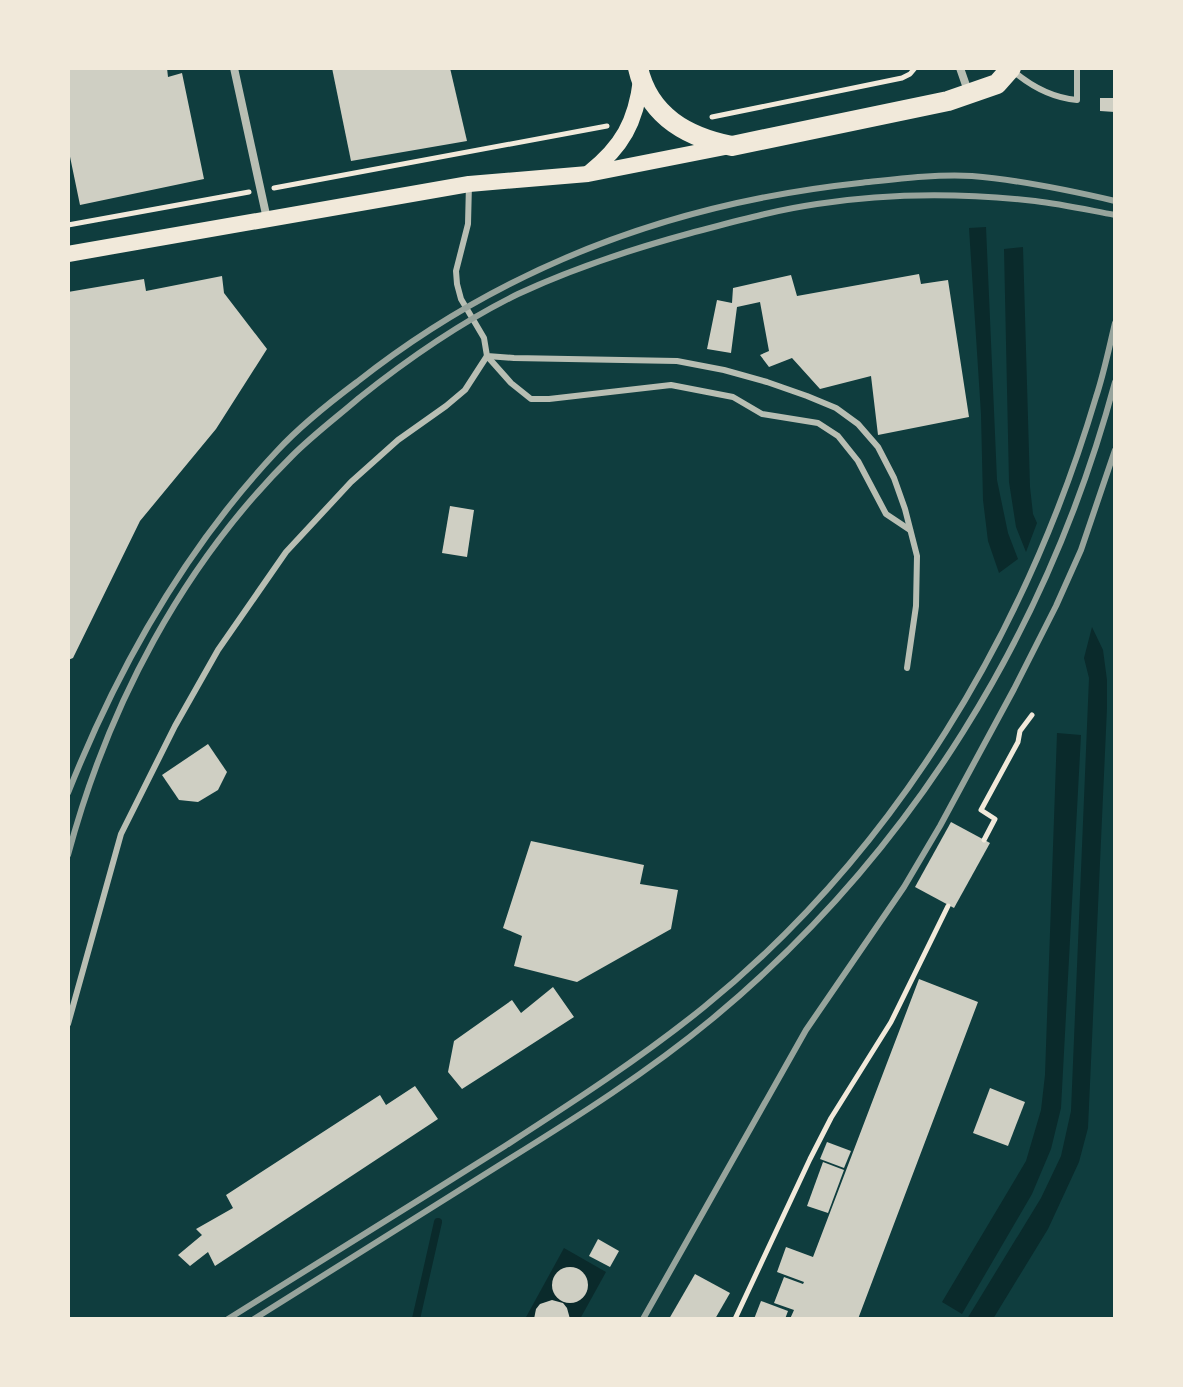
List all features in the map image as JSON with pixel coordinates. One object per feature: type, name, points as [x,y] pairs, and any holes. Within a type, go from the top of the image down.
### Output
[{"type":"main road","points":[[68,254],[469,184],[588,174],[732,146],[925,107],[997,84],[1011,68]]},
{"type":"main road","points":[[640,74],[651,100],[666,117],[686,132],[732,146]]},
{"type":"main road","points":[[588,174],[606,160],[632,122],[639,102],[640,74]]},
{"type":"street","points":[[234,68],[267,219]]},
{"type":"street","points":[[960,68],[969,94]]},
{"type":"lane","points":[[1011,68],[1027,83],[1059,99],[1077,100],[1077,68]]},
{"type":"lane","points":[[469,184],[468,224],[456,271],[461,299],[484,338],[487,356],[511,383],[531,399],[671,385],[733,397],[762,414],[818,423],[838,436],[858,461],[886,514],[910,530]]},
{"type":"lane","points":[[487,356],[677,361],[724,370],[807,396],[836,408],[858,424],[878,447],[894,478],[917,556],[916,606],[907,668]]},
{"type":"lane","points":[[68,1024],[121,834],[175,726],[218,650],[286,552],[327,507],[398,440],[465,390],[487,356]]},
{"type":"path","points":[[699,116],[714,117],[902,78],[915,68]]},
{"type":"path","points":[[281,187],[615,124]]},
{"type":"path","points":[[68,225],[232,195]]},
{"type":"path","points":[[984,840],[995,819],[981,810],[1018,742],[1020,731],[1032,715]]},
{"type":"path","points":[[735,1319],[831,1118],[891,1022],[948,906]]},
{"type":"water","points":[[986,227],[997,480],[1008,533],[1018,559],[999,573],[988,541],[983,500],[981,414],[969,228]]},
{"type":"water","points":[[1023,247],[1030,487],[1037,523],[1026,552],[1016,527],[1009,482],[1004,249]]},
{"type":"water","points":[[1092,627],[1103,650],[1107,708],[1088,1128],[1079,1162],[1048,1229],[993,1319],[967,1319],[1041,1198],[1061,1156],[1071,1111],[1089,678],[1084,658]]},
{"type":"water","points":[[1057,733],[1081,735],[1061,1108],[1051,1149],[1032,1194],[962,1314],[942,1302],[1026,1161],[1041,1110],[1045,1075]]},
{"type":"water","points":[[564,1248],[606,1272],[580,1319],[525,1319]]},
{"type":"building","points":[[68,68],[167,68],[168,77],[182,73],[204,179],[80,205],[68,147]]},
{"type":"building","points":[[332,68],[450,68],[467,141],[351,161]]},
{"type":"building","points":[[1100,98],[1115,98],[1115,112],[1100,111]]},
{"type":"building","points":[[919,274],[921,284],[948,280],[969,417],[878,435],[871,376],[820,389],[792,358],[769,367],[760,355],[769,351],[760,302],[737,307],[731,353],[707,349],[717,300],[732,303],[733,288],[791,275],[797,296]]},
{"type":"building","points":[[222,276],[224,293],[267,349],[216,429],[140,521],[73,658],[68,660],[68,292],[144,279],[146,291]]},
{"type":"building","points":[[450,506],[474,510],[467,557],[442,553]]},
{"type":"building","points":[[208,744],[227,772],[218,790],[198,802],[179,800],[162,775]]},
{"type":"building","points":[[951,822],[990,843],[954,908],[915,887]]},
{"type":"building","points":[[531,841],[644,865],[640,884],[678,890],[671,929],[577,982],[514,966],[522,936],[503,928]]},
{"type":"building","points":[[919,979],[978,1002],[858,1319],[790,1319],[794,1310],[774,1303],[784,1277],[804,1282],[777,1272],[786,1247],[813,1257]]},
{"type":"building","points":[[553,987],[574,1017],[462,1089],[448,1072],[454,1041],[512,1000],[521,1013]]},
{"type":"building","points":[[415,1086],[438,1119],[215,1266],[208,1252],[190,1266],[178,1255],[202,1235],[196,1229],[233,1208],[226,1195],[380,1095],[386,1105]]},
{"type":"building","points":[[990,1088],[1025,1102],[1008,1146],[973,1133]]},
{"type":"building","points":[[827,1142],[851,1151],[844,1168],[820,1159]]},
{"type":"building","points":[[823,1162],[844,1170],[828,1213],[807,1206]]},
{"type":"building","points":[[598,1239],[619,1251],[610,1267],[589,1256]]},
{"type":"building","points":[[570,1267],[583,1272],[588,1285],[583,1298],[570,1303],[557,1298],[552,1285],[557,1272]]},
{"type":"building","points":[[695,1274],[730,1293],[715,1319],[669,1319]]},
{"type":"building","points":[[552,1300],[563,1303],[570,1319],[534,1319],[540,1304]]},
{"type":"building","points":[[761,1301],[788,1311],[785,1319],[754,1319]]},
{"type":"waterway","points":[[416,1319],[438,1222]]},
{"type":"railway","points":[[68,793],[109,700],[156,612],[183,569],[243,489],[286,441],[326,406],[413,341],[472,304],[594,246],[723,206],[791,192],[902,178],[958,176],[1026,183],[1115,201]]},
{"type":"railway","points":[[68,855],[104,745],[127,692],[183,591],[216,543],[252,498],[308,441],[378,383],[456,329],[518,294],[603,260],[691,233],[801,207],[898,196],[953,196],[1035,201],[1115,215]]},
{"type":"railway","points":[[228,1319],[505,1146],[656,1044],[704,1007],[773,946],[836,879],[894,807],[946,732],[992,652],[1032,570],[1067,484],[1099,388],[1115,323]]},
{"type":"railway","points":[[254,1319],[559,1128],[663,1057],[712,1019],[784,954],[850,885],[909,811],[963,732],[1011,649],[1052,563],[1087,474],[1115,382]]},
{"type":"railway","points":[[643,1319],[806,1030],[904,887],[940,826],[1056,606],[1081,550],[1115,450]]}]
